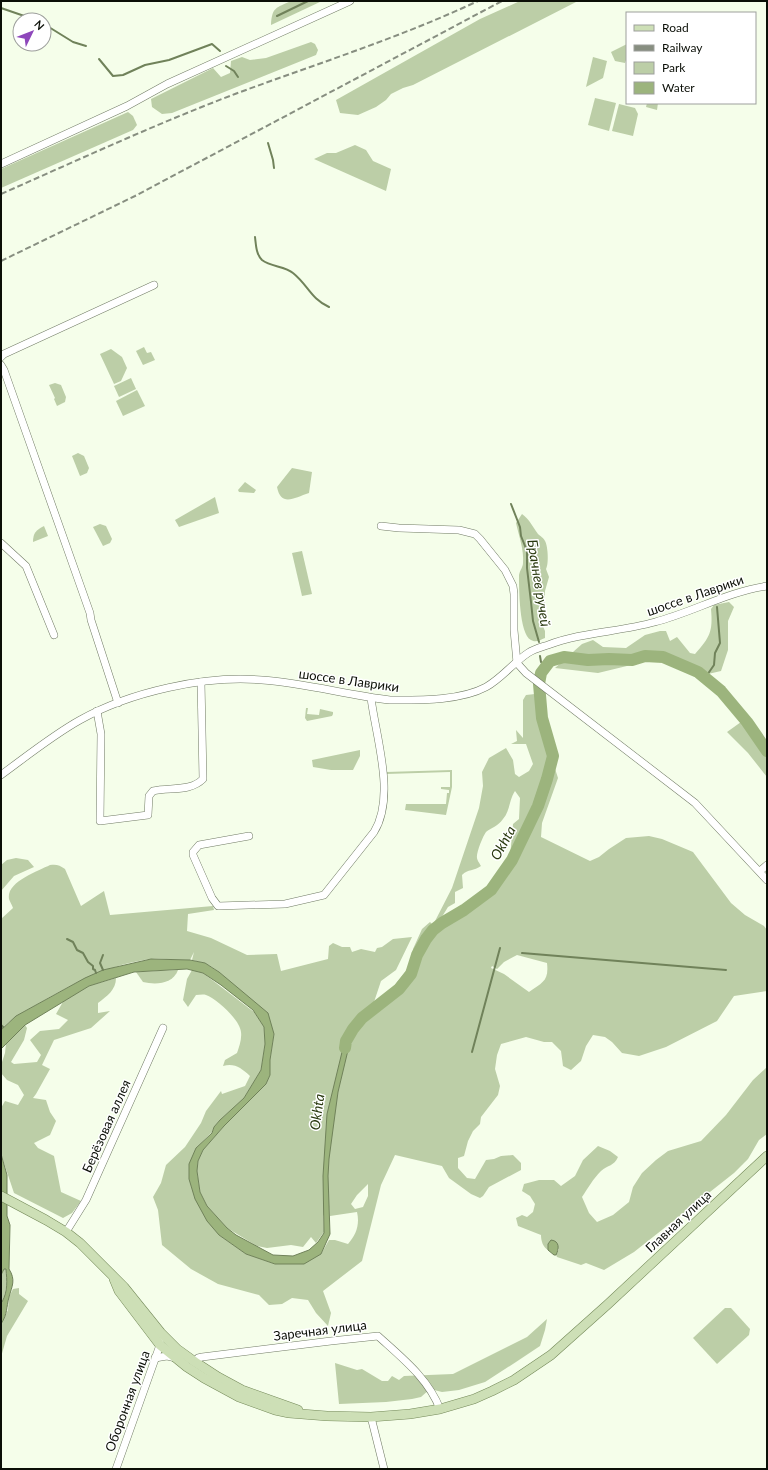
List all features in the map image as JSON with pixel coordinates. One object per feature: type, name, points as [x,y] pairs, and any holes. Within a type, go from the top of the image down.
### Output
[{"type":"main road","name":"Главная улица","points":[[176,1353],[204,1378],[239,1397],[289,1413],[370,1418],[440,1409],[474,1399],[514,1380],[550,1355],[607,1306],[767,1156]]},
{"type":"main road","points":[[1,1196],[30,1210],[66,1232],[94,1256],[114,1279],[124,1287],[160,1344],[195,1362],[242,1390],[307,1414]]},
{"type":"main road","points":[[148,1323],[161,1333],[176,1353]]},
{"type":"street","points":[[1,164],[127,106],[167,84],[350,1]]},
{"type":"street","points":[[1,357],[4,354],[154,285]]},
{"type":"street","points":[[1,365],[87,603],[91,620],[118,703]]},
{"type":"street","points":[[381,526],[459,530],[475,534],[505,570],[513,586],[514,630],[517,663],[526,673],[695,803],[767,880]]},
{"type":"street","points":[[1,543],[26,566],[54,635]]},
{"type":"street","name":"шоссе в Лаврики","points":[[2,772],[66,728],[97,711],[166,688],[218,680],[260,680],[371,698],[412,700],[460,695],[485,687],[532,651],[548,645],[578,636],[654,622],[740,591],[767,586]]},
{"type":"street","points":[[97,711],[101,734],[100,821],[148,815],[149,796],[153,791],[189,787],[197,785],[203,779],[200,682]]},
{"type":"street","points":[[249,836],[199,845],[193,852],[212,898],[218,906],[285,904],[324,895],[378,826],[385,799],[384,780],[371,698]]},
{"type":"street","points":[[760,871],[767,865]]},
{"type":"street","name":"Берёзовая аллея","points":[[66,1232],[86,1200],[163,1028]]},
{"type":"street","points":[[148,1323],[155,1358],[176,1353]]},
{"type":"street","name":"Заречная улица","points":[[195,1362],[198,1358],[202,1357],[378,1336],[422,1377],[432,1391],[440,1409]]},
{"type":"street","name":"Оборонная улица","points":[[116,1469],[160,1344]]},
{"type":"street","points":[[370,1418],[384,1469]]},
{"type":"green space","points":[[291,1],[322,1],[271,25],[274,11]]},
{"type":"green space","points":[[520,1],[578,1],[413,85],[391,94],[386,100],[376,107],[358,115],[340,113],[336,100],[480,19]]},
{"type":"green space","points":[[311,42],[315,44],[318,50],[316,55],[172,113],[162,114],[152,107],[151,99],[213,68],[221,77],[230,73],[231,61],[242,57],[250,60],[266,58]]},
{"type":"green space","points":[[626,44],[625,63],[615,61],[611,52]]},
{"type":"green space","points":[[593,57],[607,61],[603,78],[586,87]]},
{"type":"green space","points":[[595,98],[616,103],[609,131],[588,125]]},
{"type":"green space","points":[[619,104],[635,108],[638,114],[633,136],[612,131]]},
{"type":"green space","points":[[647,104],[658,104],[657,110],[646,107]]},
{"type":"green space","points":[[128,112],[133,116],[137,125],[133,130],[1,188],[1,169]]},
{"type":"green space","points":[[355,145],[366,150],[373,161],[391,169],[386,191],[314,159],[327,153],[336,153]]},
{"type":"green space","points":[[144,347],[147,353],[151,352],[155,360],[143,365],[136,351]]},
{"type":"green space","points":[[111,349],[122,357],[127,368],[121,381],[114,384],[100,354]]},
{"type":"green space","points":[[131,378],[136,389],[119,397],[114,386]]},
{"type":"green space","points":[[55,383],[61,385],[66,397],[65,402],[57,406],[49,385]]},
{"type":"green space","points":[[137,390],[145,406],[123,416],[116,401]]},
{"type":"green space","points":[[78,453],[84,456],[89,468],[87,473],[80,476],[72,456]]},
{"type":"green space","points":[[292,468],[312,472],[309,493],[293,499],[285,499],[279,493],[277,487]]},
{"type":"green space","points":[[245,482],[256,490],[254,493],[239,492],[238,490]]},
{"type":"green space","points":[[215,497],[219,513],[179,527],[175,520]]},
{"type":"green space","points":[[522,514],[543,538],[546,543],[547,551],[548,563],[546,569],[549,577],[545,591],[545,602],[537,613],[545,631],[545,638],[536,641],[531,640],[527,636],[520,610],[519,575],[523,564],[523,553],[516,523]]},
{"type":"green space","points":[[100,524],[106,526],[112,539],[110,543],[103,546],[93,527]]},
{"type":"green space","points":[[44,526],[48,536],[33,542],[36,532]]},
{"type":"green space","points":[[302,551],[312,594],[302,596],[292,553]]},
{"type":"green space","points":[[729,602],[734,607],[728,621],[728,650],[721,671],[695,677],[660,658],[598,673],[555,668],[582,644],[593,640],[603,647],[626,648],[645,635],[660,631],[666,631],[670,641],[677,637],[690,653],[695,654],[704,643],[711,629],[711,609],[714,605]]},
{"type":"green space","points":[[535,694],[537,712],[558,778],[542,823],[541,837],[590,861],[599,857],[626,838],[649,836],[662,839],[693,852],[731,903],[745,915],[764,926],[767,930],[767,991],[734,996],[717,1021],[666,1047],[639,1056],[622,1053],[605,1037],[593,1035],[586,1046],[581,1061],[571,1070],[563,1066],[561,1051],[552,1042],[544,1042],[526,1037],[501,1044],[497,1055],[495,1069],[500,1086],[498,1095],[481,1117],[480,1124],[473,1131],[468,1141],[464,1156],[458,1158],[458,1168],[467,1178],[475,1179],[486,1160],[501,1156],[513,1155],[521,1163],[521,1170],[489,1187],[480,1198],[471,1194],[449,1178],[442,1166],[395,1155],[381,1185],[362,1261],[323,1291],[331,1313],[328,1326],[316,1313],[308,1300],[292,1298],[282,1304],[269,1305],[259,1295],[218,1284],[191,1269],[162,1245],[158,1210],[153,1197],[161,1183],[166,1165],[185,1147],[201,1123],[206,1111],[221,1091],[222,1094],[245,1086],[250,1076],[238,1067],[231,1065],[223,1066],[225,1060],[237,1053],[241,1040],[240,1027],[232,1016],[222,1005],[206,995],[196,995],[188,1007],[183,1000],[187,979],[192,970],[203,973],[254,1012],[264,1027],[265,1044],[261,1070],[244,1098],[220,1120],[212,1132],[196,1148],[189,1179],[219,1235],[246,1254],[275,1264],[321,1254],[329,1240],[335,1240],[348,1244],[358,1225],[357,1212],[330,1216],[329,1207],[323,1216],[324,1232],[316,1243],[311,1237],[303,1247],[291,1245],[267,1248],[257,1246],[227,1228],[207,1206],[200,1192],[197,1171],[198,1161],[203,1150],[224,1126],[266,1084],[270,1075],[270,1060],[274,1034],[242,994],[223,975],[204,963],[192,960],[194,952],[190,960],[151,959],[136,961],[95,974],[26,1010],[5,1025],[1,1030],[1,919],[13,908],[9,899],[9,893],[12,887],[17,882],[31,874],[50,865],[54,865],[65,869],[81,906],[104,891],[110,915],[213,906],[214,910],[188,914],[187,931],[211,938],[247,955],[277,954],[281,971],[328,959],[329,946],[333,943],[342,947],[350,947],[352,952],[361,949],[375,952],[377,948],[382,947],[393,939],[412,937],[396,970],[381,981],[374,1002],[371,1006],[388,994],[411,964],[413,949],[422,929],[430,922],[433,925],[452,888],[479,808],[483,786],[482,772],[489,758],[506,748],[513,760],[515,774],[519,777],[529,771],[533,764],[526,744],[511,744],[517,741],[516,730],[523,738],[523,700],[526,695]],"holes":[[[515,791],[520,798],[519,819],[513,824],[510,857],[488,888],[475,897],[476,902],[463,913],[455,917],[440,920],[448,907],[455,903],[455,892],[463,888],[462,875],[481,866],[477,860],[477,856],[483,837],[486,832],[499,823],[505,816]],[[517,955],[547,963],[547,974],[544,980],[529,992],[504,974],[491,968],[492,966],[497,969],[504,962]],[[368,1184],[368,1196],[363,1207],[355,1209],[351,1204],[357,1195]]]},
{"type":"green space","points":[[306,708],[308,708],[307,714],[319,715],[320,709],[333,712],[333,714],[332,716],[307,721],[305,718]]},
{"type":"green space","points":[[741,722],[767,744],[767,777],[748,753],[727,732]]},
{"type":"green space","points":[[360,750],[360,756],[353,770],[331,770],[313,767],[312,760]]},
{"type":"green space","points":[[452,770],[452,787],[446,815],[405,810],[406,804],[446,804],[447,793],[449,793],[449,790],[441,789],[441,787],[450,787],[450,772],[386,774],[386,772]]},
{"type":"green space","points":[[16,858],[28,860],[34,867],[14,876],[1,891],[1,865],[7,860]]},
{"type":"green space","points":[[178,970],[176,975],[168,981],[158,983],[143,982],[136,972]]},
{"type":"green space","points":[[116,978],[113,989],[98,1003],[98,1013],[110,1011],[91,1028],[54,1040],[42,1065],[50,1069],[33,1098],[46,1100],[50,1112],[56,1121],[50,1135],[34,1143],[38,1148],[54,1156],[61,1192],[81,1201],[72,1213],[63,1218],[14,1193],[1,1154],[1,1108],[5,1101],[18,1105],[24,1095],[18,1085],[7,1080],[1,1073],[1,1065],[6,1044],[25,1025],[27,1028],[24,1040],[11,1062],[14,1064],[37,1062],[41,1055],[30,1040],[40,1031],[59,1029],[68,1020],[56,1014],[64,1000],[89,986]]},
{"type":"green space","points":[[767,1067],[767,1134],[759,1140],[748,1159],[734,1173],[634,1252],[604,1270],[586,1263],[581,1265],[557,1257],[556,1255],[559,1249],[548,1244],[548,1250],[543,1244],[541,1235],[518,1226],[516,1218],[522,1215],[527,1217],[533,1212],[535,1204],[530,1196],[522,1191],[524,1184],[539,1180],[554,1180],[561,1186],[575,1176],[583,1160],[598,1146],[610,1151],[618,1157],[613,1164],[598,1174],[582,1197],[589,1213],[597,1222],[613,1215],[629,1202],[633,1187],[642,1173],[668,1151],[701,1141],[726,1115],[753,1080]]},
{"type":"green space","points":[[4,1269],[6,1269],[6,1286],[2,1302],[1,1275]]},
{"type":"green space","points":[[19,1288],[19,1294],[28,1301],[7,1336],[1,1357],[1,1324],[8,1310],[9,1297],[13,1289]]},
{"type":"green space","points":[[725,1308],[731,1308],[750,1329],[749,1335],[717,1364],[693,1338]]},
{"type":"green space","points":[[547,1319],[540,1346],[485,1382],[459,1390],[442,1392],[430,1389],[421,1397],[412,1399],[386,1402],[339,1404],[335,1363],[357,1370],[362,1369],[382,1381],[388,1381],[392,1376],[399,1380],[404,1376],[453,1374],[527,1337]]},
{"type":"water","points":[[151,959],[190,960],[205,963],[219,972],[268,1013],[274,1034],[270,1060],[270,1075],[266,1084],[224,1126],[203,1150],[198,1161],[197,1171],[200,1192],[207,1206],[227,1228],[236,1235],[273,1255],[293,1256],[309,1250],[318,1242],[324,1233],[323,1176],[327,1114],[343,1048],[350,1032],[349,1046],[338,1092],[329,1159],[328,1176],[330,1234],[321,1254],[304,1264],[275,1264],[246,1254],[219,1235],[207,1221],[195,1199],[189,1179],[189,1164],[196,1148],[212,1133],[214,1127],[220,1120],[244,1098],[261,1070],[265,1044],[264,1027],[253,1010],[221,985],[203,973],[187,969],[134,972],[89,986],[25,1025],[1,1049],[1,1030],[16,1016],[85,978],[103,970]]},
{"type":"water","points":[[1,1154],[7,1175],[7,1216],[10,1225],[9,1269],[13,1280],[6,1314],[1,1324],[1,1301],[2,1302],[5,1294],[7,1282],[6,1269],[4,1269],[1,1275]]},
{"type":"water","points":[[551,1240],[557,1244],[558,1250],[556,1255],[548,1250],[548,1244]]},
{"type":"waterway","points":[[277,16],[308,1]]},
{"type":"waterway","name":"Брачнев ручей","points":[[1,8],[13,12]]},
{"type":"waterway","name":"Брачнев ручей","points":[[52,29],[73,42],[86,46]]},
{"type":"waterway","name":"Брачнев ручей","points":[[99,59],[113,76],[123,75],[145,65],[169,60],[212,44],[220,51]]},
{"type":"waterway","name":"Брачнев ручей","points":[[226,66],[234,71],[238,77]]},
{"type":"waterway","points":[[268,143],[274,168]]},
{"type":"waterway","name":"Брачнев ручей","points":[[255,237],[257,252],[262,260],[293,273],[318,300],[329,307]]},
{"type":"waterway","name":"Брачнев ручей","points":[[511,504],[527,551],[527,568],[533,621],[539,642]]},
{"type":"waterway","points":[[705,678],[714,665],[715,653],[720,643],[717,607]]},
{"type":"waterway","name":"Брачнев ручей","points":[[540,656],[541,662],[546,666]]},
{"type":"waterway","name":"Okhta","points":[[345,1048],[346,1041],[362,1018],[399,989],[411,974],[417,955],[433,930],[491,890],[512,860],[538,806],[553,756],[542,718],[539,684],[541,673],[550,661],[564,657],[588,660],[632,660],[645,656],[663,657],[698,672],[721,691],[747,722],[767,751]]},
{"type":"waterway","points":[[67,939],[73,942],[77,950],[83,953],[88,962],[93,966],[96,973]]},
{"type":"waterway","points":[[472,1052],[500,948]]},
{"type":"waterway","points":[[522,953],[726,970]]},
{"type":"waterway","points":[[103,955],[100,963],[103,970]]},
{"type":"railway","points":[[1,194],[117,142],[205,106],[388,39],[478,1]]},
{"type":"railway","points":[[1,261],[135,196],[502,1]]}]
